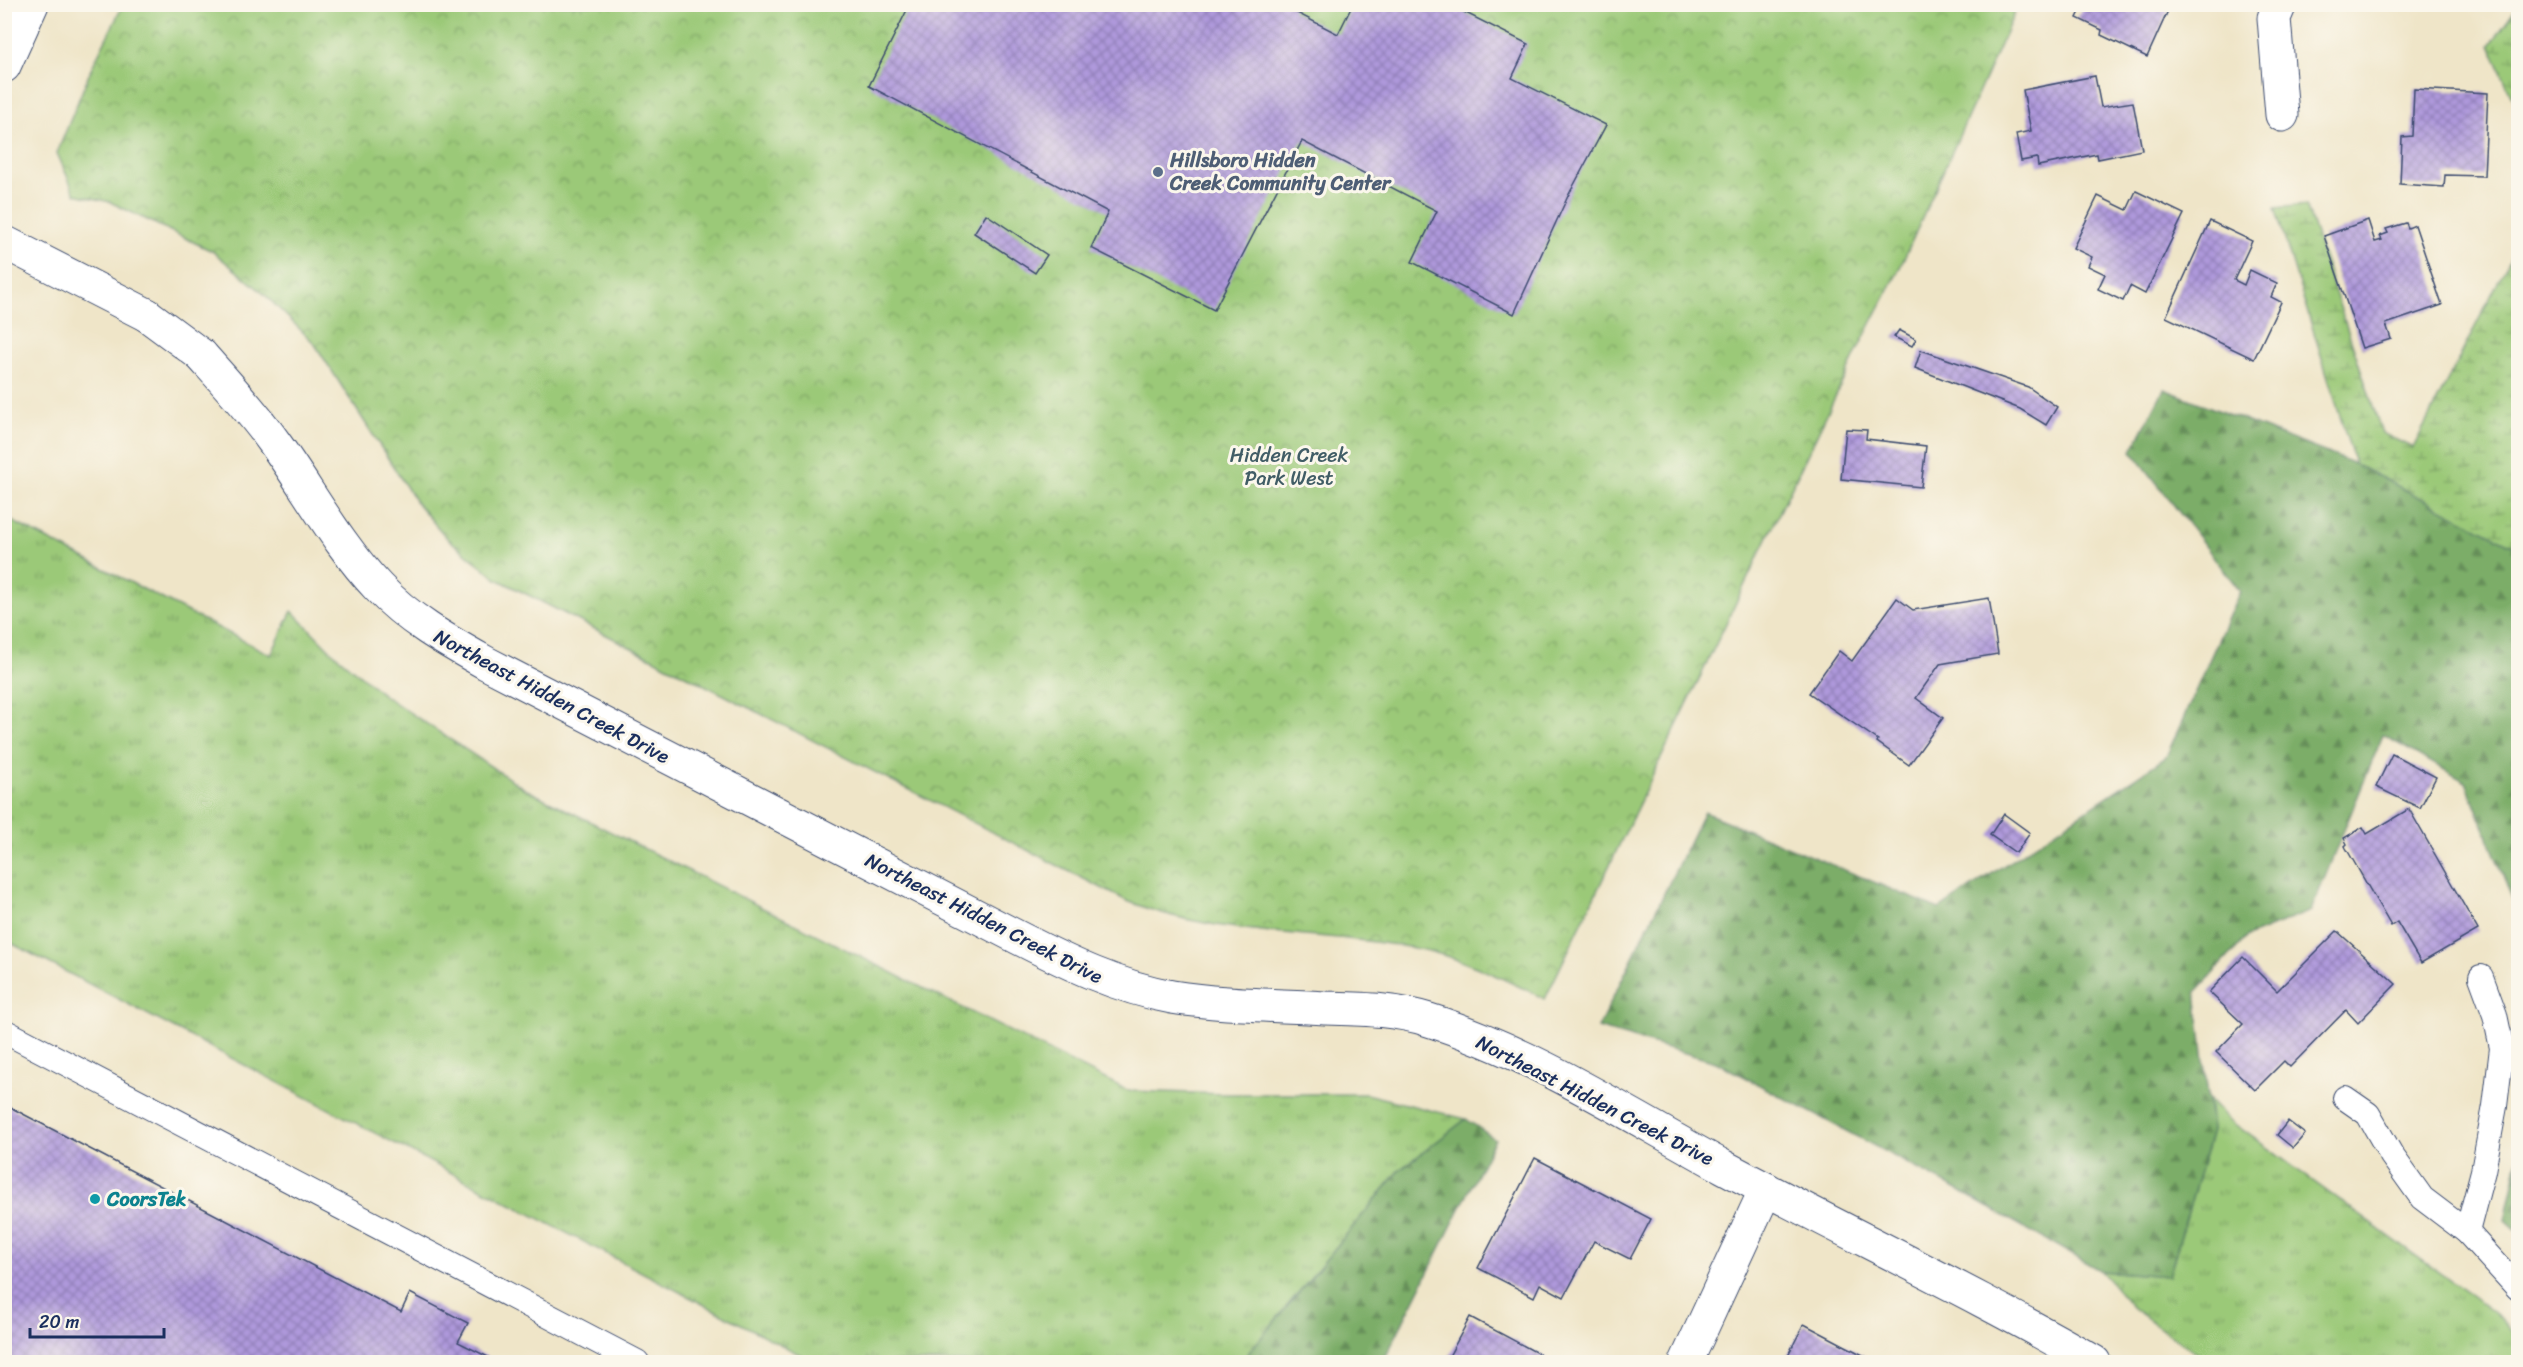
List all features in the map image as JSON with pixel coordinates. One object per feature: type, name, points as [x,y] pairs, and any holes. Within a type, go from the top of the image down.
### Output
[{"type":"street","points":[[4,66],[32,4]]},
{"type":"street","points":[[2280,4],[2274,18],[2282,115]]},
{"type":"street","name":"Northeast Hidden Creek Drive","points":[[4,242],[147,315],[201,354],[264,429],[342,540],[378,586],[428,630],[486,663],[1019,938],[1106,980],[1174,997],[1247,1004],[1379,1009],[1429,1020],[1509,1052],[1553,1073],[1766,1189],[1991,1305],[2094,1362]]},
{"type":"street","points":[[1686,1362],[1766,1189]]},
{"type":"lane","points":[[2467,1232],[2489,1138],[2502,1048],[2495,1016],[2481,977]]},
{"type":"lane","points":[[4,1031],[636,1362]]},
{"type":"lane","points":[[2345,1098],[2368,1114],[2392,1156],[2422,1198],[2467,1232],[2518,1288]]},
{"type":"green space","name":"Hidden Creek Park West","points":[[123,5],[2018,5],[1898,272],[1863,339],[1545,999],[1481,969],[1414,948],[1378,942],[1232,927],[1162,913],[1127,901],[497,579],[446,537],[416,502],[314,343],[263,293],[212,251],[110,202],[75,194],[57,153],[92,67]]},
{"type":"green space","points":[[2518,6],[2518,112],[2490,45]]},
{"type":"green space","points":[[2306,205],[2382,433],[2413,448],[2518,243],[2518,548],[2355,464],[2275,208]]},
{"type":"green space","points":[[2164,389],[2355,464],[2518,548],[2518,913],[2466,782],[2383,735],[2311,911],[2247,937],[2196,992],[2212,1131],[2169,1276],[2101,1271],[1965,1194],[1716,1062],[1598,1028],[1704,812],[1939,909],[2166,757],[2240,591],[2132,451]]},
{"type":"green space","points":[[4,517],[271,655],[292,611],[330,650],[385,696],[525,789],[1129,1091],[1366,1094],[1466,1119],[1399,1171],[1241,1362],[814,1362],[5,940]]},
{"type":"green space","points":[[2209,1099],[2229,1120],[2496,1314],[2518,1339],[2518,1362],[2209,1362],[2133,1308],[2101,1271],[2169,1276],[2212,1131]]},
{"type":"green space","points":[[1466,1119],[1495,1139],[1383,1362],[1241,1362],[1399,1171]]},
{"type":"green space","points":[[2518,1160],[2518,1232],[2505,1220]]},
{"type":"building","name":"Hillsboro Hidden Creek Community Center","points":[[910,4],[1296,4],[1293,11],[1338,34],[1353,4],[1448,4],[1528,44],[1512,78],[1606,125],[1568,196],[1514,314],[1412,262],[1437,211],[1302,141],[1214,310],[1091,248],[1108,212],[869,86]]},
{"type":"building","points":[[2084,4],[2171,4],[2147,57],[2101,35],[2102,30],[2077,18]]},
{"type":"building","points":[[2095,76],[2101,107],[2133,102],[2142,150],[2098,159],[2097,154],[2038,166],[2037,158],[2021,161],[2016,134],[2031,131],[2023,90]]},
{"type":"building","points":[[2414,89],[2488,93],[2484,176],[2445,175],[2444,187],[2400,184],[2402,137],[2412,136]]},
{"type":"building","points":[[2136,191],[2184,214],[2145,294],[2130,286],[2123,301],[2098,289],[2105,274],[2088,266],[2092,257],[2073,248],[2098,196],[2127,210]]},
{"type":"building","points":[[986,214],[1047,255],[1035,273],[974,233]]},
{"type":"building","points":[[2368,220],[2375,242],[2382,240],[2380,236],[2388,233],[2386,229],[2406,223],[2408,228],[2415,225],[2442,305],[2386,324],[2391,339],[2362,348],[2324,236]]},
{"type":"building","points":[[2210,221],[2252,241],[2234,280],[2244,285],[2250,270],[2277,283],[2271,297],[2281,302],[2254,359],[2166,317]]},
{"type":"building","points":[[1899,330],[1916,339],[1912,346],[1894,337]]},
{"type":"building","points":[[1921,350],[2028,387],[2057,407],[2046,425],[2020,409],[1915,368]]},
{"type":"building","points":[[1846,429],[1867,430],[1866,439],[1926,446],[1921,487],[1841,479]]},
{"type":"building","points":[[1897,598],[1913,610],[1989,598],[1998,654],[1940,664],[1916,698],[1943,718],[1909,765],[1877,742],[1878,740],[1809,693],[1839,651],[1852,661]]},
{"type":"building","points":[[2392,754],[2436,777],[2420,808],[2376,787]]},
{"type":"building","points":[[2409,809],[2478,930],[2421,963],[2397,922],[2391,926],[2346,848],[2344,838],[2363,827],[2367,834]]},
{"type":"building","points":[[2004,814],[2030,833],[2016,853],[1990,835]]},
{"type":"building","points":[[2337,931],[2396,984],[2358,1023],[2346,1010],[2290,1067],[2284,1061],[2255,1090],[2216,1052],[2243,1024],[2209,992],[2243,957],[2277,991]]},
{"type":"building","name":"CoorsTek","points":[[4,1104],[401,1312],[410,1293],[468,1323],[458,1342],[498,1362],[4,1362]]},
{"type":"building","points":[[2288,1121],[2305,1134],[2293,1148],[2277,1135]]},
{"type":"building","points":[[1535,1158],[1651,1219],[1630,1259],[1594,1241],[1564,1297],[1540,1284],[1534,1297],[1478,1268]]},
{"type":"building","points":[[1470,1317],[1554,1362],[1446,1362]]},
{"type":"building","points":[[1804,1324],[1876,1362],[1796,1362],[1787,1357]]},
{"type":"place","name":"Hillsboro Hidden Creek Community Center","points":[[1158,172]]},
{"type":"place","name":"CoorsTek","points":[[95,1199]]}]
